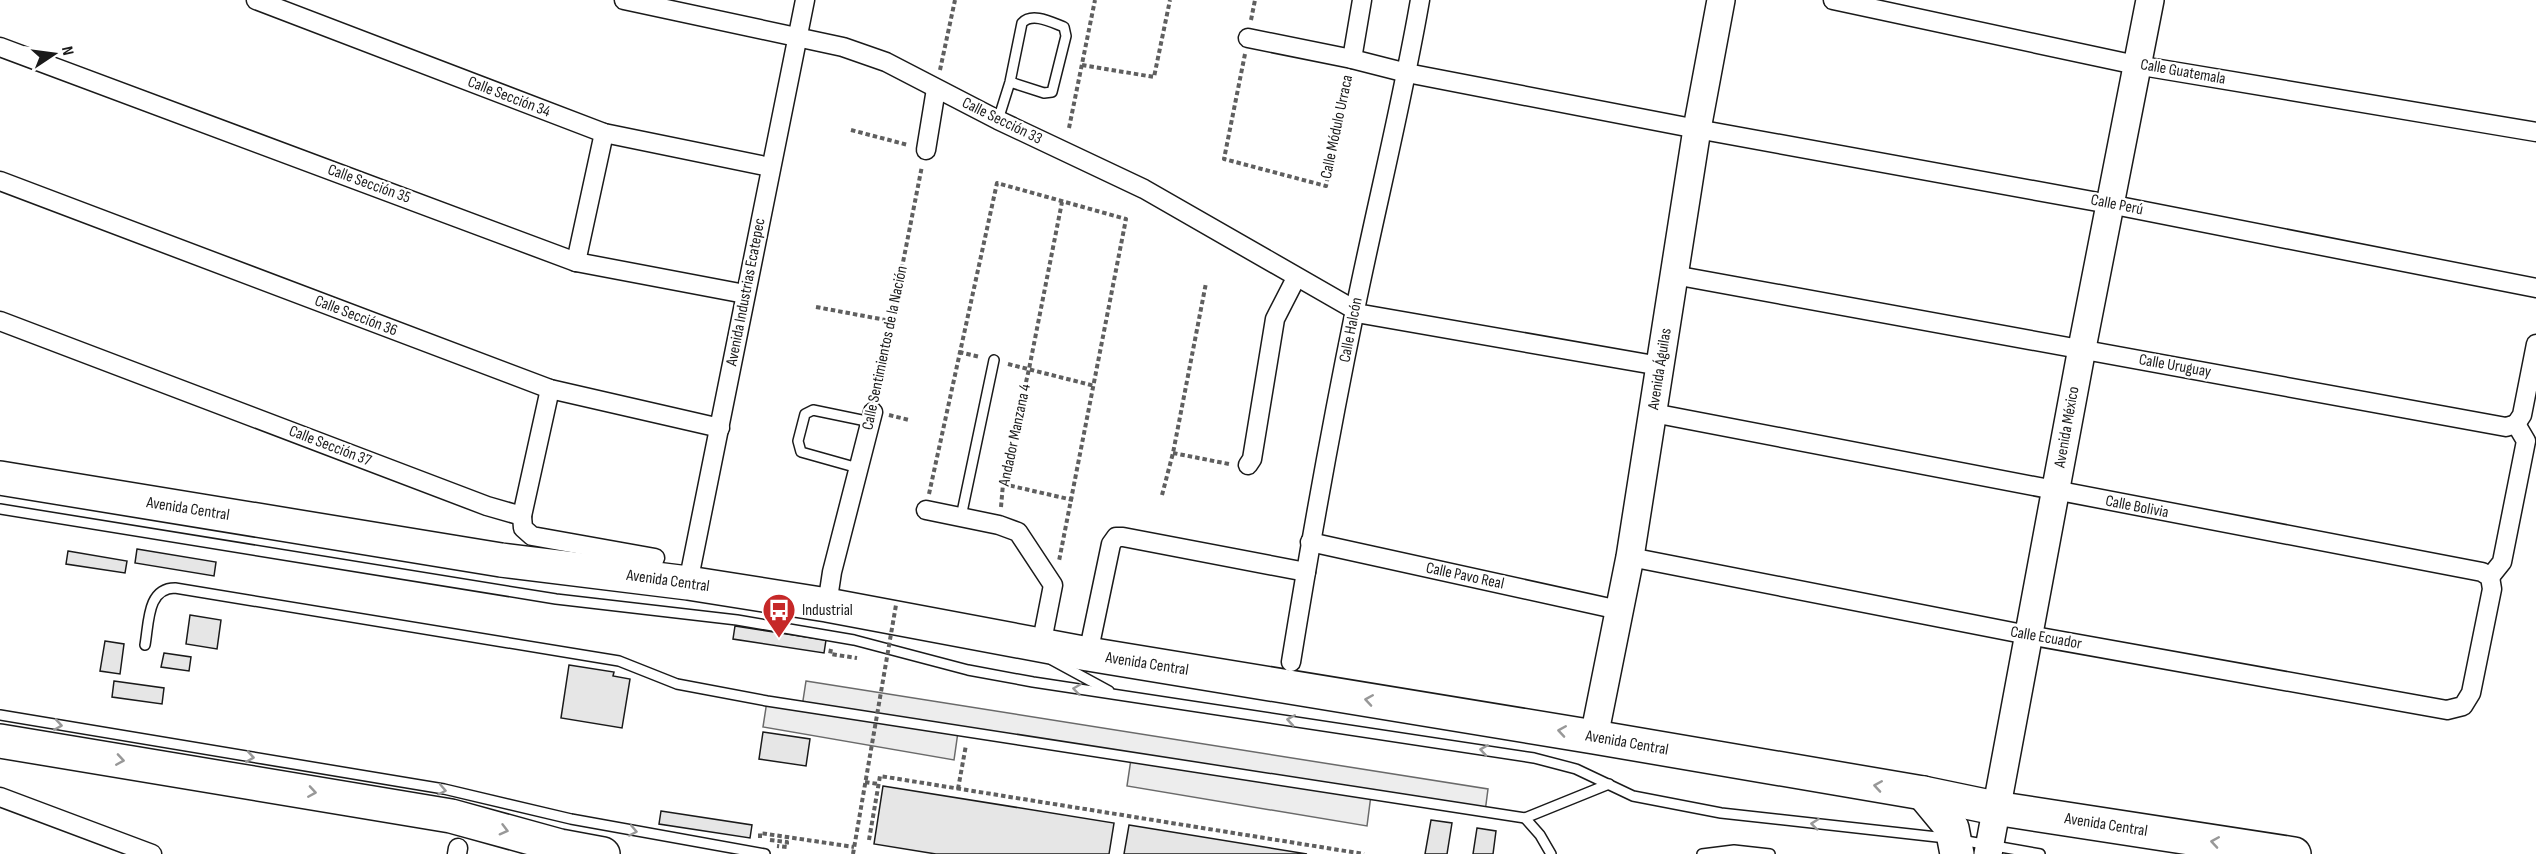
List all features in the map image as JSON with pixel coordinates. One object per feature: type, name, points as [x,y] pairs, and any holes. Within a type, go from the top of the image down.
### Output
[{"type":"highway","name":"Avenida Central","points":[[0,478],[501,560],[688,583],[827,605],[1088,654],[1594,737],[1923,793],[1995,808],[2294,854]]},
{"type":"highway","points":[[0,741],[451,816],[560,846],[603,854]]},
{"type":"highway","points":[[1923,793],[1947,819],[1956,847]]},
{"type":"street","name":"Calle Sección 34","points":[[256,0],[604,133],[770,167]]},
{"type":"street","name":"Calle Sección 33","points":[[626,0],[870,55],[998,120],[1144,189],[1355,311],[1660,366]]},
{"type":"street","name":"Avenida Industrias Ecatepec","points":[[688,583],[805,0]]},
{"type":"street","name":"Calle Módulo Urraca","points":[[1352,59],[1362,0]]},
{"type":"street","name":"Calle Halcón","points":[[1291,663],[1310,542],[1355,311],[1407,73],[1420,0]]},
{"type":"street","name":"Avenida Águilas","points":[[1594,737],[1630,557],[1697,129],[1721,0]]},
{"type":"street","name":"Calle Guatemala","points":[[1833,0],[2136,64],[2536,132]]},
{"type":"street","name":"Avenida México","points":[[1988,850],[2109,204],[2150,0]]},
{"type":"street","name":"Calle Módulo Urraca","points":[[1248,38],[1352,59],[1407,73],[1697,129]]},
{"type":"street","name":"Calle Sección 35","points":[[0,46],[576,262],[745,294]]},
{"type":"street","points":[[926,150],[936,88]]},
{"type":"street","name":"Calle Perú","points":[[1697,129],[2109,204],[2536,288]]},
{"type":"street","points":[[576,262],[604,133]]},
{"type":"street","name":"Calle Sección 36","points":[[0,181],[550,389],[720,428]]},
{"type":"street","name":"Calle Uruguay","points":[[1674,274],[2506,427],[2516,424]]},
{"type":"street","points":[[1248,465],[1252,459],[1275,319],[1296,278]]},
{"type":"street","name":"Calle Sección 37","points":[[0,321],[487,506],[522,516]]},
{"type":"street","points":[[2490,577],[2502,562],[2526,441],[2516,424],[2522,415],[2536,344]]},
{"type":"street","points":[[550,389],[522,516],[523,528],[532,536],[654,558]]},
{"type":"street","name":"Calle Bolivia","points":[[1653,412],[2056,492],[2482,572],[2490,577]]},
{"type":"street","name":"Calle Sentimientos de la Nación","points":[[827,605],[832,572],[872,417]]},
{"type":"street","points":[[0,464],[38,484]]},
{"type":"street","points":[[926,510],[999,525],[1018,532],[1053,585],[1033,644]]},
{"type":"street","points":[[1088,654],[1111,544],[1116,537],[1306,572]]},
{"type":"street","name":"Calle Pavo Real","points":[[1310,542],[1619,610]]},
{"type":"street","name":"Calle Ecuador","points":[[1630,557],[2028,634],[2447,710],[2463,706],[2471,693],[2492,589],[2490,577]]},
{"type":"street","points":[[0,797],[152,854]]},
{"type":"lane","points":[[998,120],[1010,82],[1024,20],[1035,18],[1064,27],[1066,36],[1053,92],[1044,93],[1010,82]]},
{"type":"lane","points":[[961,517],[994,360]]},
{"type":"lane","points":[[858,468],[801,452],[798,441],[805,414],[813,410],[872,417]]},
{"type":"lane","points":[[0,509],[556,599],[737,620],[854,640],[968,670],[1534,758],[1576,769],[1633,796],[1721,813],[1956,847],[2040,854]]},
{"type":"lane","points":[[146,645],[154,597],[159,591],[175,588],[619,661],[677,684],[767,702],[1526,818],[1609,784]]},
{"type":"lane","points":[[1033,644],[1113,694]]},
{"type":"lane","points":[[0,715],[444,789],[571,819],[765,854]]},
{"type":"lane","points":[[1526,818],[1540,835],[1551,854]]},
{"type":"lane","points":[[1702,854],[1734,850],[1770,854]]},
{"type":"path","points":[[936,88],[955,0]]},
{"type":"path","points":[[1069,128],[1095,0]]},
{"type":"path","points":[[1082,65],[1154,77],[1170,0]]},
{"type":"path","name":"Calle Módulo Urraca","points":[[1254,0],[1224,159],[1326,186],[1352,59]]},
{"type":"path","points":[[851,130],[926,150]]},
{"type":"path","name":"Calle Sentimientos de la Nación","points":[[872,417],[926,150]]},
{"type":"path","points":[[926,510],[997,183],[1126,219],[1073,500],[1053,585]]},
{"type":"path","name":"Andador Manzana 4","points":[[999,525],[1004,484],[1062,202]]},
{"type":"path","points":[[1162,495],[1173,453],[1206,284]]},
{"type":"path","points":[[816,307],[891,321]]},
{"type":"path","points":[[959,352],[1095,386]]},
{"type":"path","points":[[1173,453],[1240,466],[1248,465]]},
{"type":"path","points":[[1004,484],[1073,500]]},
{"type":"path","points":[[853,854],[896,605]]},
{"type":"path","points":[[958,789],[968,734]]},
{"type":"path","points":[[869,840],[880,776],[1364,854]]},
{"type":"path","points":[[865,782],[878,784]]},
{"type":"path","points":[[757,842],[787,847],[787,843],[759,838],[760,833],[854,847]]},
{"type":"shaded area","points":[[806,681],[1488,789],[1485,812],[1371,795],[1367,826],[1127,786],[1131,759],[958,732],[954,760],[763,727],[767,701],[802,707]]},
{"type":"building","points":[[137,549],[216,562],[214,576],[135,563]]},
{"type":"building","points":[[68,551],[127,561],[125,573],[66,564]]},
{"type":"building","points":[[190,615],[221,620],[217,649],[186,644]]},
{"type":"building","points":[[735,626],[826,640],[824,653],[733,639]]},
{"type":"building","points":[[105,641],[124,644],[120,674],[100,671]]},
{"type":"building","points":[[164,653],[191,657],[189,671],[161,667]]},
{"type":"building","points":[[569,665],[614,672],[613,676],[630,679],[622,728],[561,718]]},
{"type":"building","points":[[114,681],[164,688],[162,704],[112,697]]},
{"type":"building","points":[[763,732],[810,739],[806,766],[759,759]]},
{"type":"building","points":[[883,786],[1114,823],[1109,854],[936,854],[874,844]]},
{"type":"building","points":[[661,811],[752,825],[750,838],[659,824]]},
{"type":"building","points":[[1431,820],[1452,823],[1447,854],[1425,854]]},
{"type":"building","points":[[1129,825],[1307,854],[1124,854]]},
{"type":"building","points":[[1477,828],[1496,831],[1493,854],[1473,854]]},
{"type":"place","name":"Industrial","points":[[779,639]]}]
